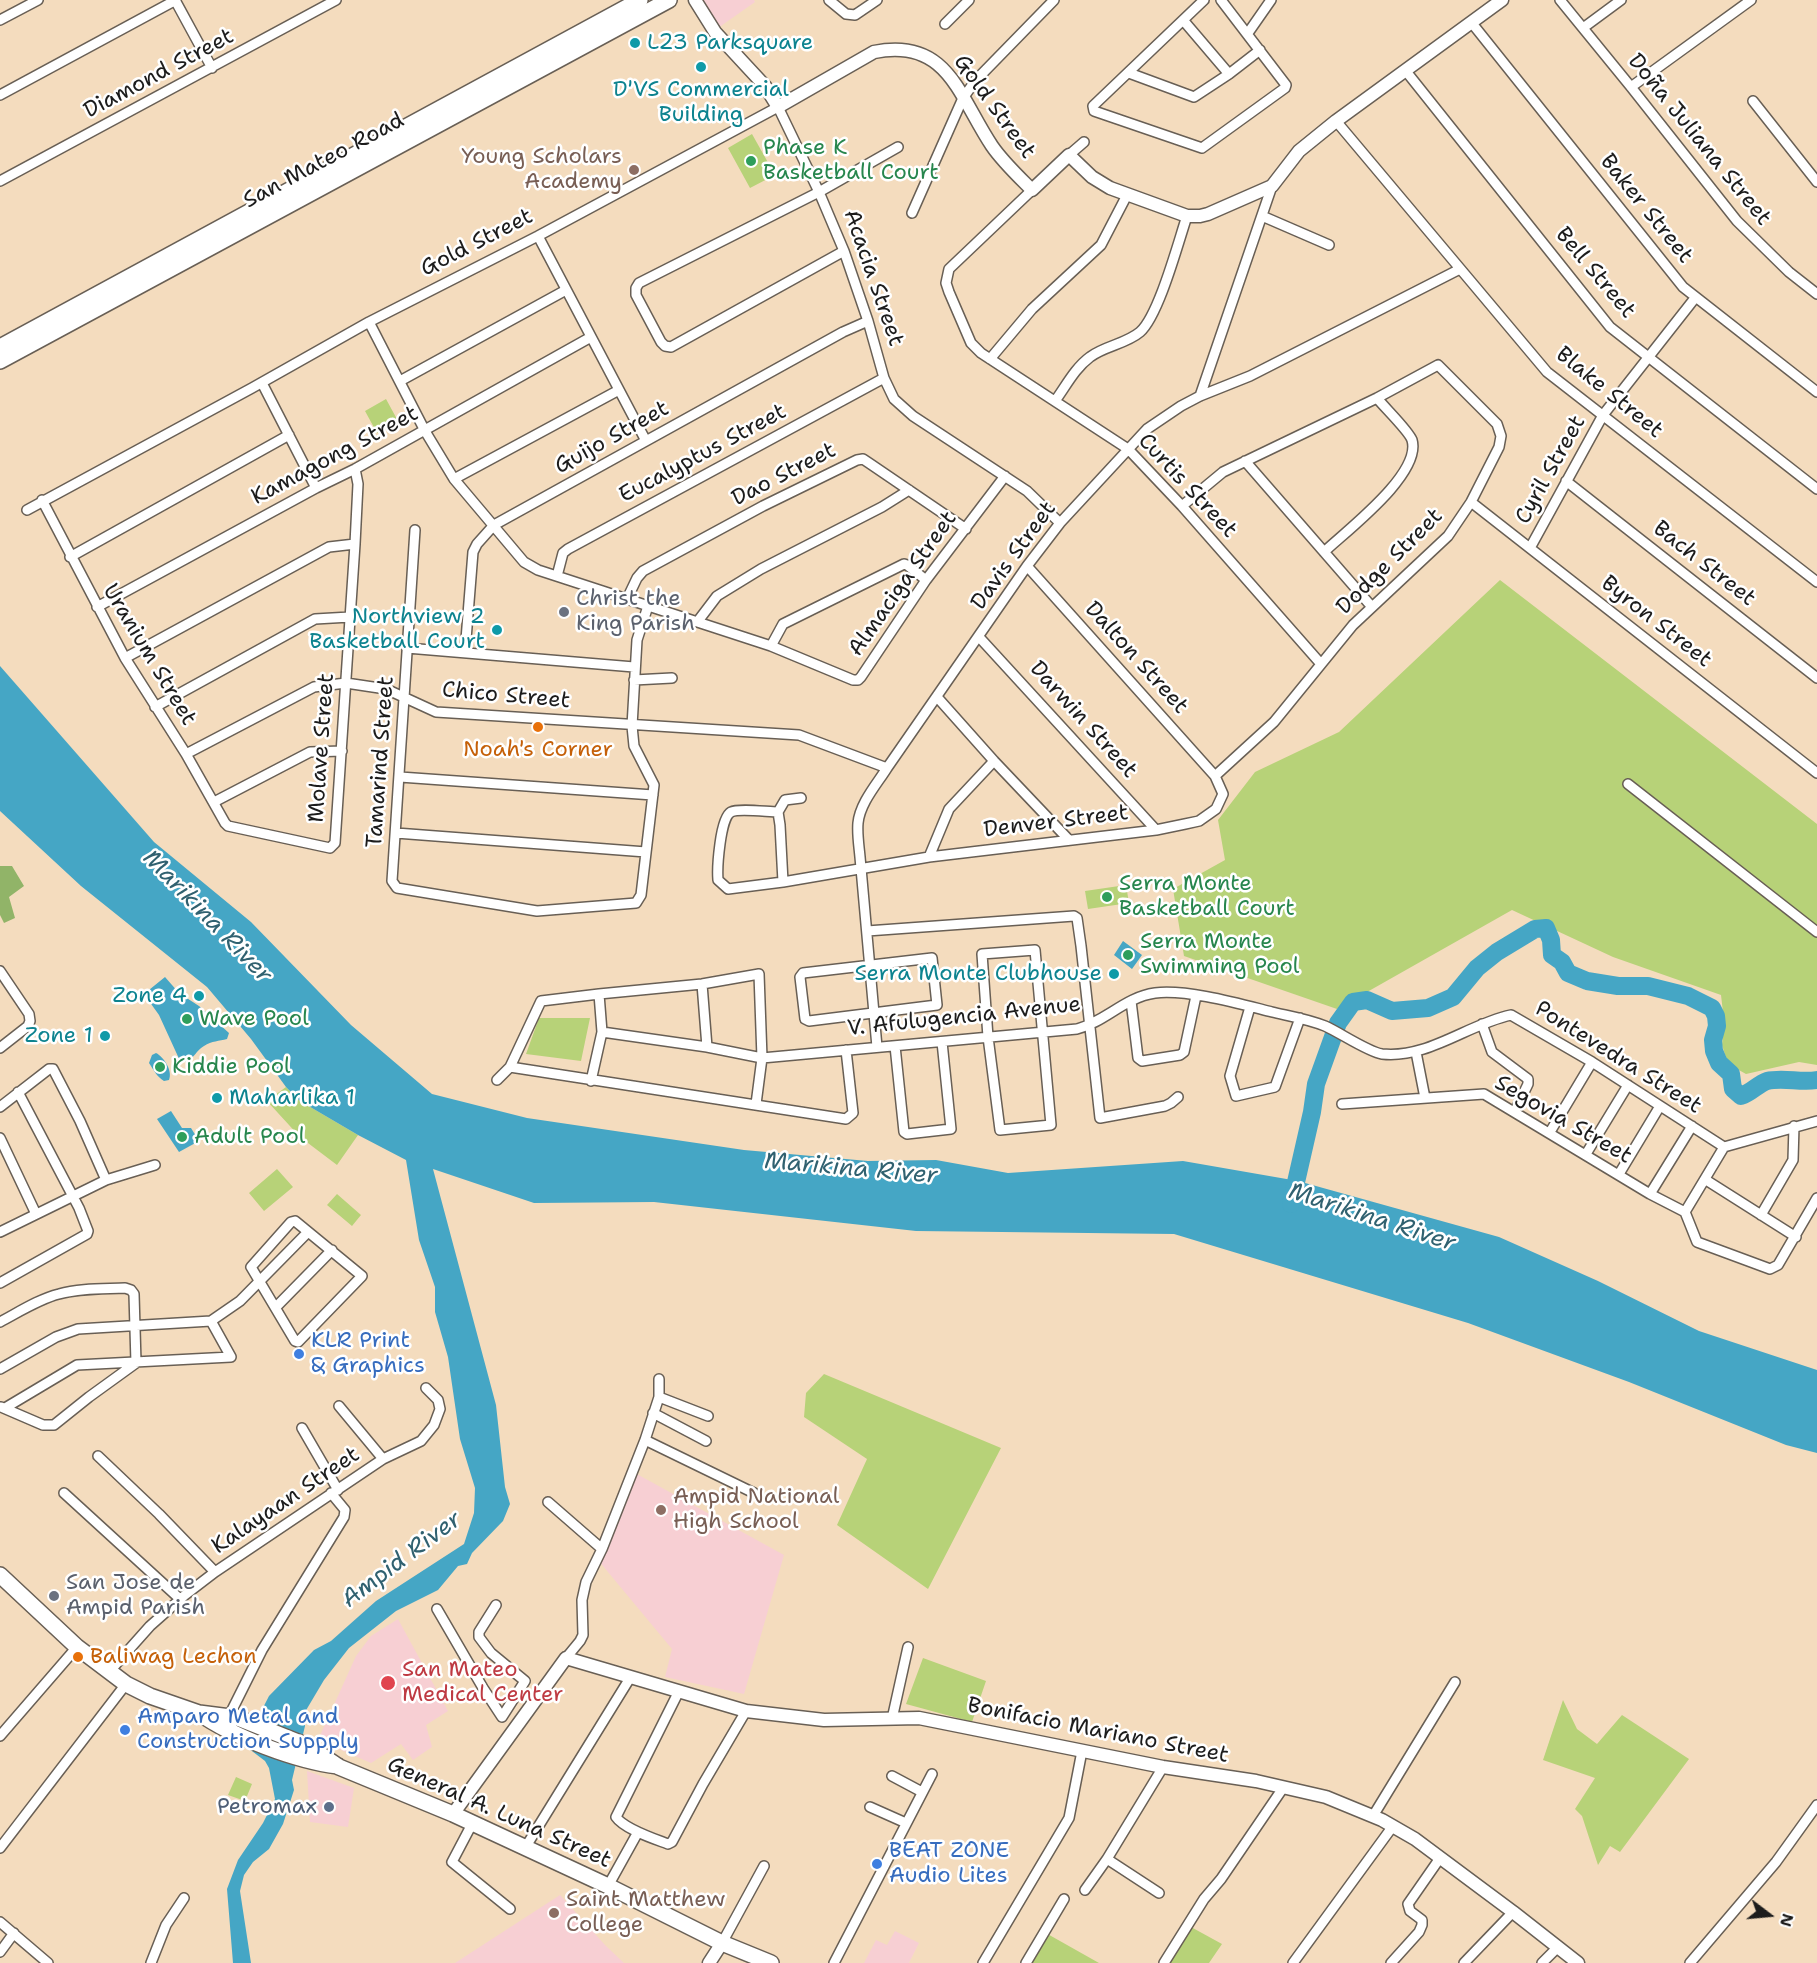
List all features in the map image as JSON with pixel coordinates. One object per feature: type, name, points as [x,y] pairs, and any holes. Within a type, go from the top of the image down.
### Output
[{"type":"main road","name":"San Mateo Road","points":[[0,347],[640,0]]},
{"type":"main road","name":"San Mateo Road","points":[[0,361],[669,0]]},
{"type":"main road","name":"General A. Luna Street","points":[[0,1575],[76,1647],[126,1684],[150,1696],[199,1713],[216,1725],[233,1722],[453,1814],[608,1886],[722,1943],[771,1963]]},
{"type":"street","points":[[0,20],[38,0]]},
{"type":"street","points":[[0,96],[176,0],[212,68]]},
{"type":"street","name":"Diamond Street","points":[[0,181],[336,0]]},
{"type":"street","name":"Acacia Street","points":[[695,0],[716,32],[766,87],[778,107],[819,192],[844,251],[868,321],[884,378],[894,399],[901,407],[1038,500],[1060,523]]},
{"type":"street","points":[[829,0],[846,14],[855,15],[877,0]]},
{"type":"street","points":[[945,24],[969,0]]},
{"type":"street","points":[[912,213],[963,98],[976,80],[1053,0]]},
{"type":"street","points":[[1204,0],[1094,106],[1094,111],[1204,148],[1285,88],[1286,85],[1221,0]]},
{"type":"street","points":[[1248,33],[1271,0]]},
{"type":"street","points":[[1200,396],[1272,186],[1299,151],[1336,121],[1502,0]]},
{"type":"street","name":"Doña Juliana Street","points":[[1560,0],[1737,221],[1789,272],[1817,294]]},
{"type":"street","points":[[1583,28],[1621,0]]},
{"type":"street","points":[[1631,87],[1751,0]]},
{"type":"street","points":[[1183,21],[1229,74]]},
{"type":"street","name":"Baker Street","points":[[1472,22],[1683,287],[1817,392]]},
{"type":"street","name":"Gold Street","points":[[27,510],[262,383],[369,322],[537,236],[778,107],[874,52],[888,49],[917,53],[935,61],[955,83],[999,155],[1032,190]]},
{"type":"street","points":[[1129,73],[1194,97],[1260,50]]},
{"type":"street","name":"Bell Street","points":[[1405,70],[1611,327],[1817,489]]},
{"type":"street","points":[[1753,101],[1817,182]]},
{"type":"street","name":"Blake Street","points":[[1336,121],[1547,372],[1817,582]]},
{"type":"street","points":[[1032,190],[1084,142]]},
{"type":"street","points":[[844,251],[671,347],[661,342],[636,295],[639,283],[819,192],[898,147]]},
{"type":"street","points":[[1069,155],[1100,183],[1187,216],[1208,214],[1272,186]]},
{"type":"street","name":"Curtis Street","points":[[1032,190],[949,269],[947,275],[949,292],[970,342],[981,353],[1128,449],[1182,506],[1322,664]]},
{"type":"street","points":[[990,359],[1032,309],[1101,245],[1128,195]]},
{"type":"street","points":[[1055,401],[1079,367],[1091,356],[1139,333],[1149,321],[1159,299],[1187,216]]},
{"type":"street","points":[[1262,216],[1329,245]]},
{"type":"street","points":[[537,236],[646,441]]},
{"type":"street","name":"Davis Street","points":[[877,1047],[858,832],[860,815],[868,797],[887,768],[1027,566],[1060,523],[1155,423],[1200,396],[1250,376],[1460,270]]},
{"type":"street","points":[[400,381],[566,290]]},
{"type":"street","name":"Cyril Street","points":[[1530,549],[1603,415],[1695,298]]},
{"type":"street","name":"Guijo Street","points":[[465,652],[473,552],[494,525],[843,332],[868,321]]},
{"type":"street","name":"Almaciga Street","points":[[369,322],[425,431],[454,479],[465,495],[494,525],[524,562],[538,570],[771,646],[853,680],[858,680],[926,580],[1005,476]]},
{"type":"street","name":"Kamagong Street","points":[[97,607],[425,431],[591,337]]},
{"type":"street","name":"Dodge Street","points":[[1182,506],[1216,476],[1377,398],[1436,365],[1441,365],[1497,424],[1501,436],[1499,447],[1456,525],[1437,547],[1353,625],[1274,722],[1215,776]]},
{"type":"street","name":"Eucalyptus Street","points":[[557,576],[563,553],[567,549],[884,378]]},
{"type":"street","points":[[262,383],[316,488]]},
{"type":"street","points":[[454,479],[619,390]]},
{"type":"street","points":[[1324,552],[1395,486],[1409,464],[1413,451],[1411,439],[1377,398]]},
{"type":"street","points":[[70,557],[289,435]]},
{"type":"street","name":"Dao Street","points":[[627,599],[643,571],[763,506],[857,460],[863,459],[966,529]]},
{"type":"street","points":[[1245,461],[1372,607]]},
{"type":"street","name":"Molave Street","points":[[228,826],[330,848],[335,843],[355,544],[358,484],[355,469]]},
{"type":"street","name":"Bach Street","points":[[1566,481],[1817,678]]},
{"type":"street","points":[[698,621],[717,596],[761,569],[882,507],[909,490]]},
{"type":"street","name":"Uranium Street","points":[[42,500],[125,658],[186,754],[228,826]]},
{"type":"street","name":"Byron Street","points":[[1470,502],[1817,773]]},
{"type":"street","name":"Tamarind Street","points":[[415,530],[393,886],[537,912],[629,904],[636,903],[641,895],[646,852]]},
{"type":"street","points":[[125,658],[329,547],[355,544]]},
{"type":"street","points":[[771,646],[783,624],[904,564],[926,580]]},
{"type":"street","name":"Dalton Street","points":[[1027,566],[1215,776]]},
{"type":"street","points":[[396,833],[646,852],[654,785],[634,746],[632,726],[637,640],[648,606]]},
{"type":"street","points":[[154,706],[315,619],[350,617]]},
{"type":"street","name":"Darwin Street","points":[[979,637],[1156,830]]},
{"type":"street","points":[[407,648],[634,667]]},
{"type":"street","points":[[634,680],[672,678]]},
{"type":"street","name":"Chico Street","points":[[186,754],[314,687],[346,683],[386,689],[436,712],[799,735],[887,768]]},
{"type":"street","points":[[938,697],[994,761],[1069,840]]},
{"type":"street","points":[[214,802],[310,752],[342,752]]},
{"type":"street","points":[[929,857],[949,809],[994,761]]},
{"type":"street","name":"Denver Street","points":[[778,812],[737,811],[731,812],[725,819],[717,868],[718,880],[728,889],[929,857],[1156,830],[1199,821],[1216,809],[1223,794],[1215,776]]},
{"type":"street","points":[[400,777],[653,795]]},
{"type":"street","points":[[1628,784],[1817,932]]},
{"type":"street","points":[[783,882],[778,812],[786,800],[801,798]]},
{"type":"street","points":[[867,931],[1070,915],[1077,918],[1100,1118],[1165,1106],[1178,1097]]},
{"type":"street","points":[[1035,950],[1042,1032],[1051,1125],[1000,1130],[988,1037],[982,954],[1035,950]]},
{"type":"street","points":[[932,958],[937,1005],[874,1013],[806,1021],[800,976],[803,973],[932,958]]},
{"type":"street","points":[[0,971],[29,1014],[30,1021],[28,1026],[0,1048]]},
{"type":"street","points":[[497,1080],[510,1066],[538,1005],[545,1000],[702,984],[759,974],[762,1058],[756,1104]]},
{"type":"street","points":[[702,984],[707,1047]]},
{"type":"street","name":"V. Afulugencia Avenue","points":[[602,1032],[707,1047],[762,1058],[1088,1026],[1131,1001],[1155,993],[1196,996],[1323,1025]]},
{"type":"street","points":[[591,1081],[602,1032],[599,994]]},
{"type":"street","points":[[1131,1001],[1138,1059],[1142,1061],[1180,1055],[1184,1052],[1196,996]]},
{"type":"street","points":[[1250,1007],[1230,1076],[1236,1096],[1275,1087],[1300,1018]]},
{"type":"street","name":"Pontevedra Street","points":[[1323,1025],[1381,1054],[1416,1052],[1482,1024],[1511,1015],[1592,1062],[1724,1147]]},
{"type":"street","points":[[1482,1024],[1492,1052],[1528,1079],[1528,1084],[1515,1111]]},
{"type":"street","points":[[895,1046],[904,1132],[907,1134],[951,1129],[942,1042]]},
{"type":"street","points":[[510,1066],[591,1081],[846,1119],[853,1113],[846,1050]]},
{"type":"street","points":[[1416,1052],[1425,1098]]},
{"type":"street","points":[[1550,1132],[1592,1062]]},
{"type":"street","points":[[0,1107],[50,1069],[56,1071],[106,1179]]},
{"type":"street","points":[[1586,1154],[1628,1085]]},
{"type":"street","points":[[0,1283],[87,1233],[88,1228],[18,1092]]},
{"type":"street","name":"Segovia Street","points":[[1342,1104],[1484,1094],[1650,1194],[1685,1212]]},
{"type":"street","points":[[1619,1174],[1660,1106]]},
{"type":"street","points":[[1817,1121],[1724,1147],[1685,1212],[1697,1242],[1770,1269],[1778,1265],[1817,1198]]},
{"type":"street","points":[[1650,1194],[1692,1126]]},
{"type":"street","points":[[1761,1215],[1793,1160],[1794,1126]]},
{"type":"street","points":[[0,1138],[36,1214]]},
{"type":"street","points":[[1,1230],[72,1198],[106,1179],[155,1166]]},
{"type":"street","points":[[1706,1180],[1796,1237]]},
{"type":"street","points":[[295,1221],[332,1250],[362,1274],[362,1277],[301,1341],[295,1341],[252,1269],[252,1264],[291,1222],[295,1221]]},
{"type":"street","points":[[0,1369],[56,1337],[78,1329],[211,1320],[240,1301],[308,1232]]},
{"type":"street","points":[[276,1307],[332,1250]]},
{"type":"street","points":[[0,1322],[60,1293],[125,1288],[134,1294],[136,1363]]},
{"type":"street","points":[[2,1407],[77,1365],[231,1357],[211,1320]]},
{"type":"street","points":[[2,1407],[44,1425],[54,1425],[136,1363]]},
{"type":"street","points":[[453,1814],[580,1641],[582,1600],[586,1582],[602,1549],[645,1440],[659,1397],[659,1379]]},
{"type":"street","name":"Kalayaan Street","points":[[109,1672],[150,1626],[215,1572],[383,1459],[421,1441],[434,1425],[440,1409],[438,1400],[426,1388]]},
{"type":"street","points":[[659,1397],[708,1416]]},
{"type":"street","points":[[339,1406],[383,1459]]},
{"type":"street","points":[[653,1413],[706,1441]]},
{"type":"street","points":[[233,1722],[262,1650],[344,1517],[345,1510],[302,1428]]},
{"type":"street","points":[[645,1440],[754,1493]]},
{"type":"street","points":[[98,1456],[215,1572]]},
{"type":"street","points":[[64,1492],[180,1599]]},
{"type":"street","points":[[548,1502],[602,1549]]},
{"type":"street","points":[[496,1605],[479,1632],[479,1637],[491,1653],[525,1681],[502,1717]]},
{"type":"street","points":[[437,1609],[502,1717],[515,1728]]},
{"type":"street","points":[[0,1736],[76,1647]]},
{"type":"street","points":[[892,1719],[908,1647]]},
{"type":"street","name":"Bonifacio Mariano Street","points":[[566,1658],[746,1711],[824,1720],[919,1718],[1163,1767],[1256,1781],[1326,1797],[1373,1816],[1415,1839],[1578,1963]]},
{"type":"street","points":[[525,1848],[630,1678]]},
{"type":"street","points":[[1373,1816],[1455,1682]]},
{"type":"street","points":[[0,1848],[126,1684]]},
{"type":"street","points":[[679,1691],[616,1813],[619,1821],[638,1832],[669,1844],[746,1711]]},
{"type":"street","points":[[983,1963],[1069,1818],[1082,1750]]},
{"type":"street","points":[[1085,1890],[1107,1859],[1163,1767]]},
{"type":"street","points":[[834,1963],[932,1774]]},
{"type":"street","points":[[892,1776],[922,1792]]},
{"type":"street","points":[[1164,1963],[1204,1899],[1221,1879],[1283,1788]]},
{"type":"street","points":[[1690,1963],[1776,1862],[1817,1805]]},
{"type":"street","points":[[870,1807],[906,1823]]},
{"type":"street","points":[[472,1824],[453,1862],[510,1909]]},
{"type":"street","points":[[1293,1963],[1393,1826]]},
{"type":"street","points":[[608,1886],[638,1832]]},
{"type":"street","points":[[1391,1963],[1421,1929],[1422,1920],[1410,1911],[1408,1904],[1440,1858]]},
{"type":"street","points":[[1107,1859],[1159,1893]]},
{"type":"street","points":[[709,1963],[764,1866]]},
{"type":"street","points":[[151,1963],[166,1925],[184,1898]]},
{"type":"street","points":[[1026,1963],[1064,1899]]},
{"type":"street","points":[[1464,1963],[1513,1912]]},
{"type":"street","points":[[0,1922],[48,1963]]},
{"type":"street","points":[[0,1952],[14,1933]]},
{"type":"street","points":[[1542,1963],[1557,1948]]},
{"type":"shaded area","points":[[701,0],[754,0],[755,2],[718,28]]},
{"type":"shaded area","points":[[635,1473],[784,1555],[744,1694],[665,1677],[672,1649],[598,1560]]},
{"type":"shaded area","name":"San Mateo Medical Center","points":[[398,1619],[448,1711],[426,1725],[432,1747],[413,1760],[401,1744],[371,1763],[318,1740],[356,1656],[371,1636]]},
{"type":"shaded area","points":[[307,1771],[354,1788],[348,1827],[310,1822]]},
{"type":"shaded area","name":"Saint Matthew College","points":[[560,1895],[624,1963],[455,1963]]},
{"type":"shaded area","points":[[895,1931],[919,1943],[909,1963],[864,1963],[876,1940],[887,1945]]},
{"type":"green space","name":"Phase K Basketball Court","points":[[752,134],[775,175],[750,188],[728,148]]},
{"type":"green space","points":[[386,399],[398,421],[377,433],[365,411]]},
{"type":"green space","points":[[1500,580],[1817,824],[1817,1065],[1799,1062],[1746,1074],[1728,1064],[1722,1045],[1724,1021],[1721,995],[1613,957],[1512,910],[1337,1009],[1184,956],[1173,889],[1225,860],[1218,820],[1255,772],[1339,732]]},
{"type":"green space","points":[[0,866],[12,866],[24,886],[9,897],[15,918],[4,923],[0,915]]},
{"type":"green space","name":"Serra Monte Basketball Court","points":[[1126,885],[1129,903],[1088,909],[1085,891]]},
{"type":"green space","points":[[539,1018],[590,1018],[581,1061],[526,1054]]},
{"type":"green space","points":[[286,1087],[300,1101],[358,1135],[337,1165],[300,1137],[267,1101]]},
{"type":"green space","points":[[277,1169],[293,1187],[264,1211],[249,1193]]},
{"type":"green space","points":[[337,1194],[361,1215],[352,1226],[327,1205]]},
{"type":"green space","points":[[824,1374],[1001,1448],[928,1589],[837,1525],[867,1459],[804,1417],[806,1393]]},
{"type":"green space","points":[[923,1658],[986,1681],[972,1722],[906,1704]]},
{"type":"green space","points":[[1563,1700],[1577,1729],[1597,1744],[1622,1715],[1689,1759],[1620,1852],[1610,1846],[1598,1865],[1582,1816],[1575,1809],[1595,1778],[1543,1760]]},
{"type":"green space","points":[[236,1777],[252,1784],[245,1801],[228,1795]]},
{"type":"green space","points":[[1191,1927],[1222,1944],[1209,1963],[1169,1963]]},
{"type":"green space","points":[[1044,1932],[1099,1963],[1028,1963]]},
{"type":"water","name":"Marikina River","points":[[0,666],[154,842],[251,922],[351,1025],[432,1094],[527,1118],[744,1150],[868,1161],[936,1160],[1008,1173],[1183,1161],[1298,1181],[1499,1237],[1598,1281],[1699,1331],[1817,1370],[1817,1453],[1786,1445],[1629,1382],[1468,1323],[1174,1234],[916,1231],[654,1202],[534,1203],[433,1169],[496,1405],[505,1487],[510,1504],[503,1521],[472,1553],[467,1564],[458,1566],[438,1590],[396,1611],[349,1648],[324,1680],[305,1712],[305,1726],[292,1780],[294,1790],[283,1824],[269,1849],[253,1862],[244,1875],[240,1891],[251,1963],[233,1963],[227,1889],[238,1860],[263,1823],[275,1799],[269,1768],[265,1761],[244,1745],[269,1696],[314,1650],[331,1641],[376,1601],[464,1544],[474,1513],[475,1488],[460,1439],[448,1357],[435,1312],[435,1287],[419,1240],[406,1160],[300,1101],[286,1087],[251,1039],[207,987],[81,886],[0,811]]},
{"type":"water","name":"Serra Monte Swimming Pool","points":[[1123,941],[1142,955],[1132,969],[1114,955]]},
{"type":"water","name":"Wave Pool","points":[[165,977],[179,993],[199,1006],[229,1033],[227,1039],[207,1044],[190,1059],[181,1063],[159,1015],[144,994]]},
{"type":"water","name":"Kiddie Pool","points":[[156,1053],[167,1065],[170,1073],[169,1080],[164,1081],[149,1063],[152,1055]]},
{"type":"water","name":"Adult Pool","points":[[171,1111],[182,1128],[191,1128],[199,1141],[179,1152],[157,1119]]},
{"type":"waterway","name":"Marikina River","points":[[1291,1204],[1316,1084],[1338,1023],[1353,1002],[1367,1000],[1392,1011],[1428,1008],[1453,997],[1477,968],[1497,952],[1535,929],[1546,928],[1551,940],[1552,955],[1562,962],[1568,973],[1587,981],[1618,986],[1648,986],[1688,996],[1712,1008],[1717,1026],[1713,1040],[1714,1051],[1719,1063],[1731,1074],[1733,1089],[1741,1096],[1767,1081],[1817,1080]]},
{"type":"place","name":"L23 Parksquare","points":[[635,43]]},
{"type":"place","name":"D'VS Commercial Building","points":[[701,67]]},
{"type":"place","name":"Phase K Basketball Court","points":[[751,161]]},
{"type":"place","name":"Young Scholars Academy","points":[[634,170]]},
{"type":"place","name":"Christ the King Parish","points":[[564,612]]},
{"type":"place","name":"Northview 2 Basketball Court","points":[[497,630]]},
{"type":"place","name":"Noah's Corner","points":[[538,727]]},
{"type":"place","name":"Serra Monte Basketball Court","points":[[1107,897]]},
{"type":"place","name":"Serra Monte Swimming Pool","points":[[1128,955]]},
{"type":"place","name":"Serra Monte Clubhouse","points":[[1114,974]]},
{"type":"place","name":"Zone 4","points":[[199,996]]},
{"type":"place","name":"Wave Pool","points":[[187,1019]]},
{"type":"place","name":"Zone 1","points":[[105,1036]]},
{"type":"place","name":"Kiddie Pool","points":[[160,1067]]},
{"type":"place","name":"Maharlika 1","points":[[217,1098]]},
{"type":"place","name":"Adult Pool","points":[[182,1137]]},
{"type":"place","name":"KLR Print & Graphics","points":[[299,1354]]},
{"type":"place","name":"Ampid National High School","points":[[661,1510]]},
{"type":"place","name":"San Jose de Ampid Parish","points":[[54,1596]]},
{"type":"place","name":"Baliwag Lechon","points":[[78,1657]]},
{"type":"place","name":"San Mateo Medical Center","points":[[388,1683]]},
{"type":"place","name":"Amparo Metal and Construction Suppply","points":[[125,1730]]},
{"type":"place","name":"Petromax","points":[[329,1807]]},
{"type":"place","name":"BEAT ZONE Audio Lites","points":[[877,1864]]},
{"type":"place","name":"Saint Matthew College","points":[[554,1913]]},
{"type":"water label","name":"Ampid River","points":[[402,1560]]}]
